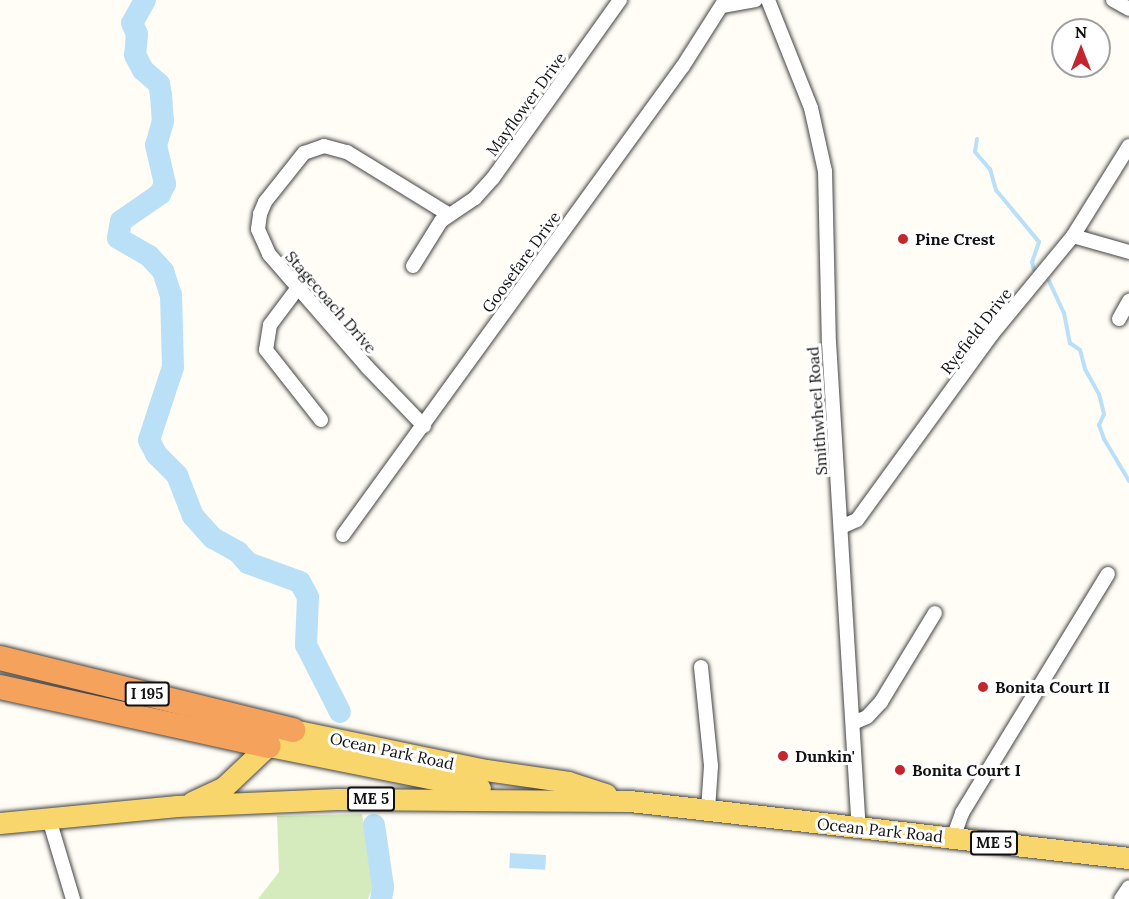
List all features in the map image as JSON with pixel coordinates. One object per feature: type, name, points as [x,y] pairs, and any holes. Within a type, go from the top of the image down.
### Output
[{"type":"highway","name":"I 195","points":[[0,658],[293,730]]},
{"type":"highway","name":"I 195","points":[[0,687],[269,746]]},
{"type":"main road","name":"Ocean Park Road","points":[[177,806],[207,797],[243,771],[280,734],[293,730],[476,769],[568,782],[630,801]]},
{"type":"main road","points":[[269,746],[414,777],[566,801]]},
{"type":"main road","points":[[243,771],[247,792],[258,803]]},
{"type":"main road","name":"Ocean Park Road","points":[[0,823],[177,806],[386,798],[630,801],[1129,858]]},
{"type":"street","name":"Mayflower Drive","points":[[412,266],[448,214],[475,198],[493,178],[620,0]]},
{"type":"street","name":"Goosefare Drive","points":[[343,535],[424,426],[724,3],[755,0]]},
{"type":"street","name":"Smithwheel Road","points":[[768,0],[811,108],[825,171],[827,297],[859,828]]},
{"type":"street","points":[[1113,0],[1129,9]]},
{"type":"street","name":"Stagecoach Drive","points":[[424,426],[297,289],[268,254],[258,229],[262,208],[278,184],[304,153],[324,146],[335,148],[448,214]]},
{"type":"street","name":"Ryefield Drive","points":[[842,526],[857,520],[993,333],[1073,236],[1129,146]]},
{"type":"street","points":[[1073,236],[1129,252]]},
{"type":"street","points":[[297,289],[270,325],[266,351],[321,420]]},
{"type":"street","points":[[1119,319],[1129,301]]},
{"type":"street","points":[[953,838],[962,813],[1108,574]]},
{"type":"street","points":[[853,723],[867,717],[881,702],[935,613]]},
{"type":"street","points":[[701,667],[711,766],[708,810]]},
{"type":"street","points":[[49,819],[73,899]]},
{"type":"street","points":[[1121,899],[1129,886]]},
{"type":"green space","points":[[362,814],[373,886],[368,899],[258,899],[279,872],[277,816]]},
{"type":"water","points":[[510,853],[546,855],[545,870],[509,868]]},
{"type":"waterway","points":[[145,0],[132,23],[137,34],[135,55],[143,70],[159,84],[163,121],[156,145],[165,184],[160,194],[121,221],[118,238],[149,256],[163,271],[171,295],[173,367],[149,440],[156,454],[177,475],[193,516],[213,538],[238,552],[248,563],[300,582],[308,597],[306,645],[340,712]]},
{"type":"waterway","points":[[977,139],[975,152],[990,169],[996,190],[1039,242],[1032,262],[1034,270]]},
{"type":"waterway","points":[[1049,281],[1064,313],[1070,343],[1080,350],[1085,369],[1099,394],[1104,414],[1099,425],[1104,439],[1129,481]]},
{"type":"waterway","points":[[374,825],[383,887],[381,899]]},
{"type":"place","name":"Pine Crest","points":[[903,239]]},
{"type":"place","name":"Bonita Court II","points":[[983,687]]},
{"type":"place","name":"Dunkin'","points":[[783,756]]},
{"type":"place","name":"Bonita Court I","points":[[900,770]]}]
